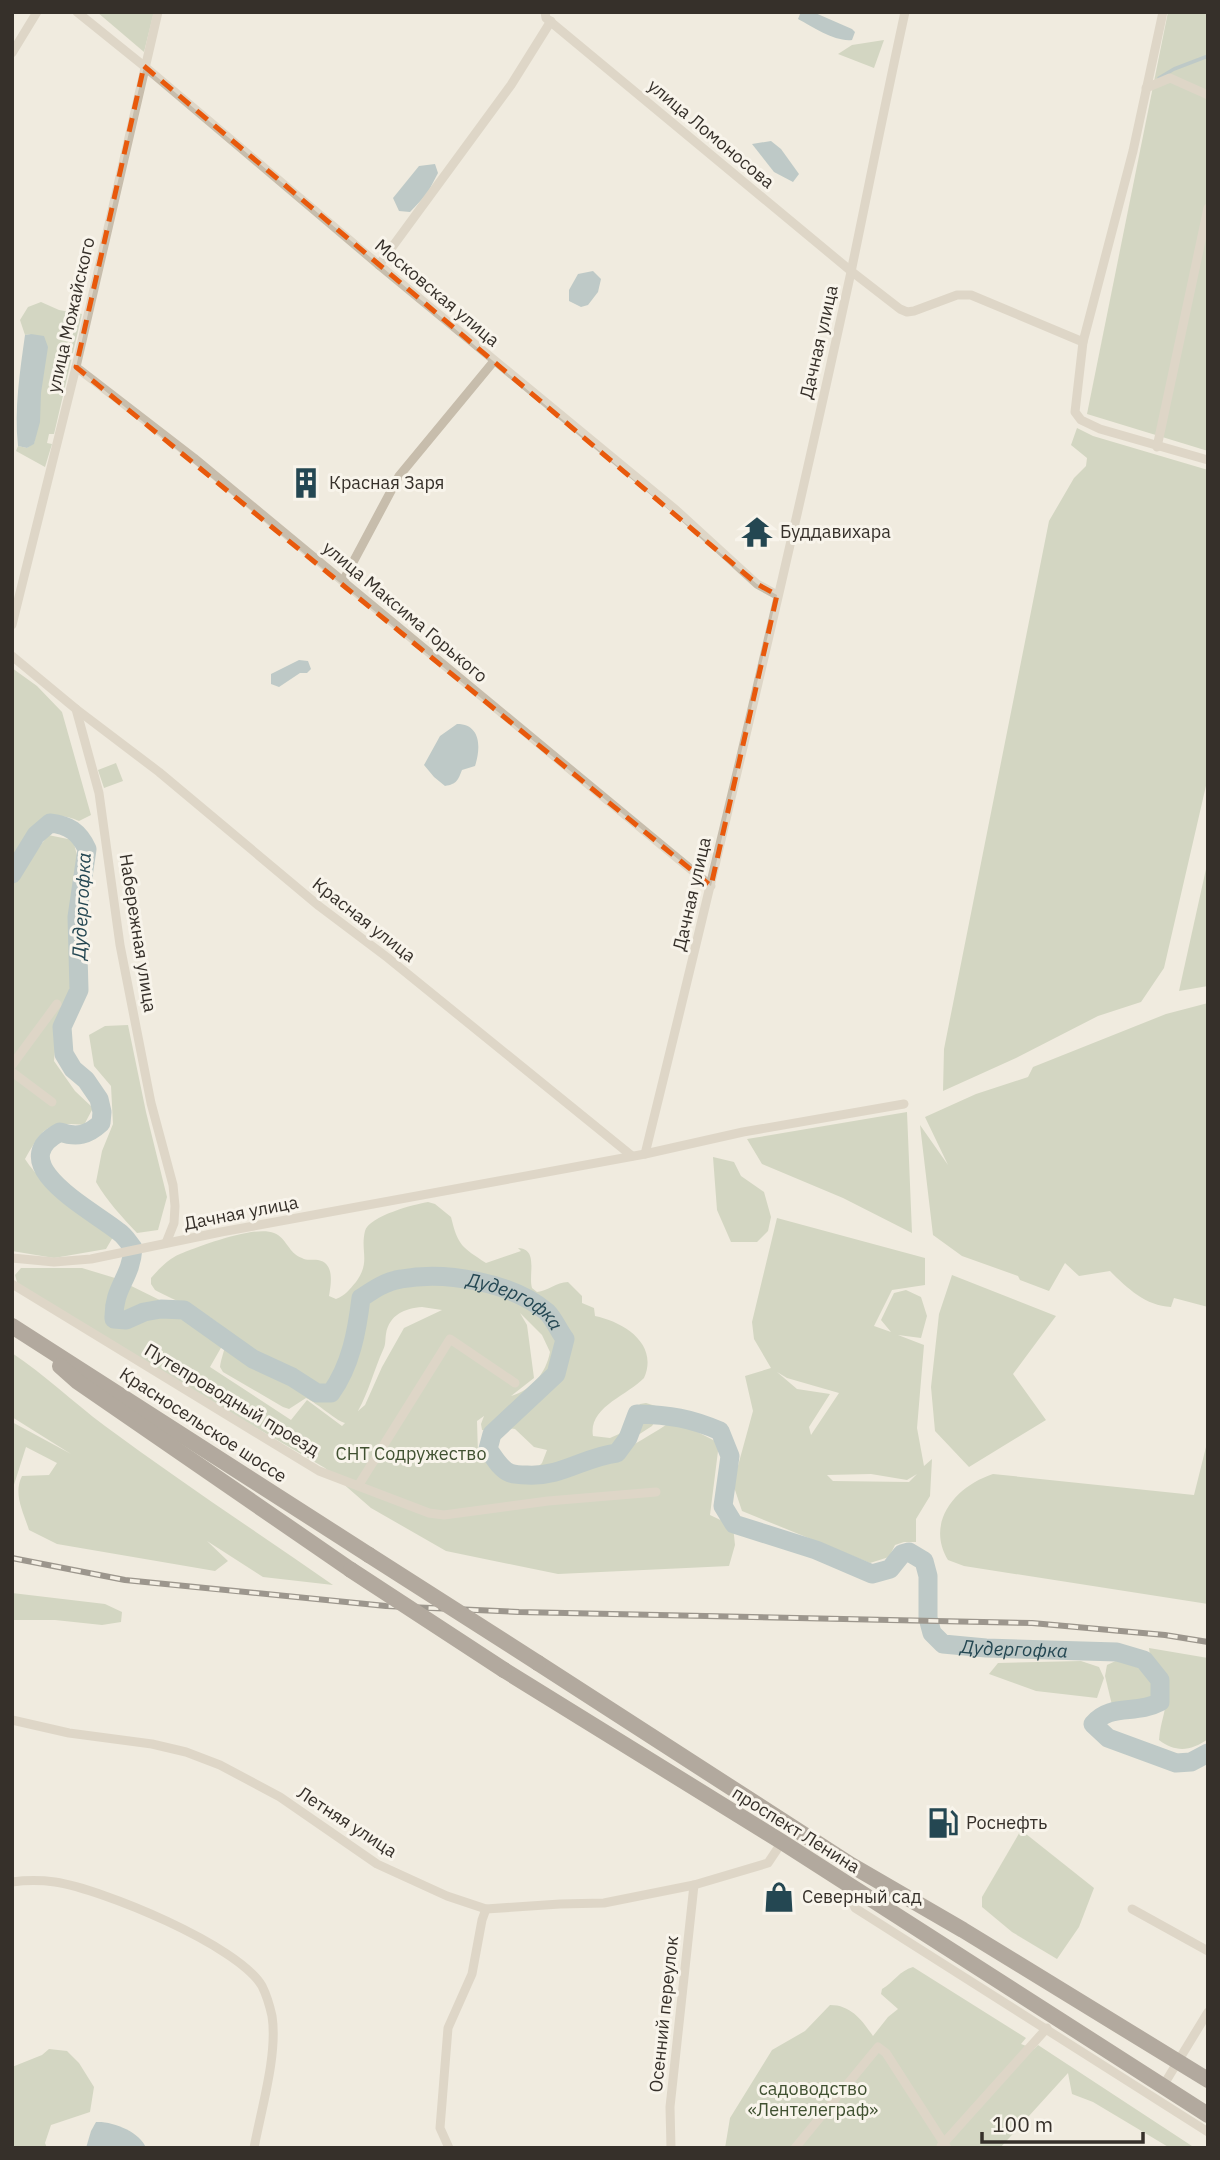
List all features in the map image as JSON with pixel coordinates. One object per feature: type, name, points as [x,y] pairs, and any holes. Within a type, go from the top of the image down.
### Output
[{"type":"highway","name":"Красносельское шоссе","points":[[14,1327],[538,1663]]},
{"type":"highway","name":"Красносельское шоссе","points":[[14,1327],[78,1382],[351,1570],[504,1670]]},
{"type":"highway","name":"проспект Ленина","points":[[538,1663],[851,1865],[1208,2080]]},
{"type":"highway","name":"проспект Ленина","points":[[504,1670],[782,1842],[1208,2115]]},
{"type":"street","points":[[12,53],[37,12]]},
{"type":"street","name":"Московская улица","points":[[77,12],[676,510],[757,584],[777,595]]},
{"type":"street","name":"улица Можайского","points":[[12,625],[159,12]]},
{"type":"street","name":"улица Ломоносова","points":[[545,12],[551,21],[900,309],[914,311],[957,295],[971,295],[1083,342]]},
{"type":"street","name":"Дачная улица","points":[[12,1258],[54,1262],[112,1255],[645,1154],[711,886],[851,271],[905,12]]},
{"type":"street","points":[[1163,12],[1104,265],[1083,342],[1074,400],[1075,412],[1081,420],[1100,429],[1208,460]]},
{"type":"street","points":[[379,265],[512,85],[551,21]]},
{"type":"street","points":[[1146,88],[1170,78],[1208,95]]},
{"type":"street","points":[[1157,447],[1208,208]]},
{"type":"street","points":[[343,581],[400,475],[494,361]]},
{"type":"street","name":"улица Максима Горького","points":[[76,367],[194,458],[711,886]]},
{"type":"street","points":[[12,656],[76,709]]},
{"type":"street","name":"Красная улица","points":[[76,709],[159,772],[319,906],[388,958],[632,1156]]},
{"type":"street","name":"Набережная улица","points":[[76,709],[99,793],[120,946],[151,1103],[173,1185],[174,1223],[166,1243]]},
{"type":"street","points":[[12,1065],[57,1004]]},
{"type":"street","points":[[12,1072],[52,1102]]},
{"type":"street","points":[[645,1154],[743,1132],[904,1104]]},
{"type":"street","name":"Путепроводный проезд","points":[[12,1284],[319,1471],[429,1513],[444,1516],[548,1501],[656,1492]]},
{"type":"street","points":[[358,1486],[450,1339],[515,1383]]},
{"type":"street","name":"Летняя улица","points":[[12,1720],[69,1732],[152,1744],[186,1752],[220,1765],[251,1779],[280,1797],[376,1864],[447,1896],[486,1909],[604,1903],[694,1885],[768,1863],[782,1842]]},
{"type":"street","points":[[843,1881],[855,1908],[1208,2132]]},
{"type":"street","points":[[12,1882],[57,1882],[161,1917],[199,1937],[242,1965],[262,1985],[272,2015],[274,2043],[254,2148]]},
{"type":"street","name":"Осенний переулок","points":[[671,2148],[670,2107],[694,1885]]},
{"type":"street","points":[[449,2148],[440,2128],[448,2028],[472,1974],[486,1909]]},
{"type":"street","points":[[1132,1909],[1208,1951]]},
{"type":"street","points":[[1163,2086],[1208,2012]]},
{"type":"street","points":[[795,2148],[878,2047],[886,2053],[944,2146],[1046,2028]]},
{"type":"highlighted area","points":[[144,66],[379,265],[757,584],[777,595],[711,886],[76,367]]},
{"type":"green space","points":[[97,12],[154,12],[144,52]]},
{"type":"green space","points":[[1168,12],[1208,12],[1208,451],[1087,414]]},
{"type":"green space","points":[[884,40],[874,68],[838,54],[852,45]]},
{"type":"green space","points":[[41,302],[59,310],[82,314],[54,434],[49,434],[47,443],[52,444],[45,467],[16,451],[18,446],[27,448],[34,443],[39,415],[31,334],[25,335],[20,320],[28,307]]},
{"type":"green space","points":[[1077,428],[1093,436],[1208,470],[1208,777],[1164,968],[1141,1002],[1098,1016],[943,1091],[944,1049],[1049,521],[1074,478],[1086,466],[1087,458],[1071,445]]},
{"type":"green space","points":[[12,668],[37,686],[62,712],[91,815],[79,821],[55,816],[37,824],[23,840],[12,861]]},
{"type":"green space","points":[[116,763],[123,781],[104,788],[98,770]]},
{"type":"green space","points":[[48,835],[73,840],[79,863],[72,914],[71,987],[57,1025],[54,1061],[75,1091],[93,1108],[84,1125],[61,1124],[47,1129],[36,1140],[25,1159],[54,1192],[113,1237],[106,1249],[54,1258],[12,1251],[12,885]]},
{"type":"green space","points":[[1208,860],[1208,986],[1179,991]]},
{"type":"green space","points":[[1208,1003],[1208,1307],[1174,1298],[1171,1307],[1162,1306],[1145,1300],[1130,1290],[1110,1271],[1079,1276],[1065,1263],[1049,1291],[1020,1280],[1018,1276],[962,1256],[933,1235],[920,1125],[948,1165],[925,1117],[976,1094],[1028,1077],[1033,1067],[1166,1014]]},
{"type":"green space","points":[[128,1025],[167,1197],[158,1230],[137,1233],[96,1182],[102,1151],[113,1124],[111,1086],[94,1066],[89,1035],[105,1026]]},
{"type":"green space","points":[[907,1112],[912,1233],[843,1198],[762,1164],[747,1139]]},
{"type":"green space","points":[[713,1157],[734,1162],[741,1176],[764,1192],[771,1217],[768,1231],[757,1242],[731,1242],[717,1210]]},
{"type":"green space","name":"СНТ Содружество","points":[[428,1202],[435,1204],[451,1217],[462,1245],[486,1263],[521,1251],[518,1248],[524,1249],[531,1257],[532,1288],[537,1292],[568,1282],[582,1296],[582,1303],[594,1308],[595,1316],[627,1329],[643,1345],[647,1355],[644,1378],[602,1410],[596,1417],[593,1436],[610,1438],[619,1434],[640,1404],[659,1407],[652,1426],[618,1448],[587,1461],[541,1473],[538,1467],[547,1450],[534,1447],[515,1429],[501,1427],[482,1430],[484,1416],[477,1421],[478,1454],[503,1474],[525,1479],[547,1478],[570,1473],[614,1455],[674,1420],[719,1443],[710,1515],[733,1526],[735,1545],[729,1566],[558,1574],[446,1551],[371,1508],[325,1468],[19,1289],[15,1275],[21,1268],[82,1268],[115,1278],[184,1312],[222,1346],[210,1367],[291,1420],[307,1400],[342,1426],[345,1423],[306,1398],[289,1409],[223,1372],[220,1367],[226,1333],[223,1327],[206,1315],[155,1290],[151,1278],[168,1261],[180,1254],[227,1238],[265,1231],[282,1238],[297,1256],[318,1260],[327,1265],[331,1275],[329,1296],[336,1299],[347,1292],[360,1275],[364,1262],[365,1231],[368,1226],[393,1212]],"holes":[[[422,1307],[442,1310],[404,1328],[365,1405],[358,1411],[384,1348],[390,1322],[404,1311]],[[520,1313],[542,1335],[550,1352],[537,1380],[525,1390],[511,1396],[534,1378],[527,1325]]]},
{"type":"green space","points":[[777,1218],[925,1258],[925,1285],[892,1290],[874,1326],[891,1332],[881,1320],[894,1293],[906,1290],[921,1297],[927,1316],[921,1338],[898,1335],[924,1345],[917,1428],[924,1466],[932,1459],[930,1496],[916,1519],[916,1542],[895,1545],[889,1557],[870,1563],[742,1511],[733,1484],[753,1411],[745,1376],[771,1368],[754,1339],[752,1322]],"holes":[[[777,1372],[787,1378],[839,1393],[811,1435],[809,1427],[830,1394],[797,1389]],[[871,1474],[907,1480],[917,1474],[909,1482],[833,1481],[827,1475]]]},
{"type":"green space","points":[[952,1275],[1056,1316],[1013,1374],[1046,1420],[969,1467],[935,1431],[931,1387],[939,1314]]},
{"type":"green space","points":[[12,1353],[133,1446],[333,1585],[263,1577],[207,1541],[228,1561],[215,1571],[57,1544],[29,1530],[19,1496],[19,1483],[22,1476],[49,1475],[57,1463],[26,1447],[12,1491],[12,1422],[71,1454],[12,1417]]},
{"type":"green space","points":[[1208,1439],[1208,1604],[964,1566],[948,1560],[942,1546],[942,1519],[956,1496],[980,1480],[993,1474],[1194,1495]]},
{"type":"green space","points":[[12,1593],[105,1604],[122,1612],[121,1622],[102,1625],[55,1620],[12,1620]]},
{"type":"green space","points":[[1149,1648],[1208,1658],[1208,1739],[1202,1743],[1177,1749],[1159,1740],[1167,1689]]},
{"type":"green space","points":[[1122,1658],[1146,1671],[1153,1682],[1154,1696],[1143,1703],[1112,1705],[1105,1676],[1107,1665]]},
{"type":"green space","points":[[1081,1661],[1099,1667],[1104,1678],[1097,1698],[1036,1691],[989,1674],[998,1663]]},
{"type":"green space","points":[[1021,1830],[1094,1888],[1079,1927],[1057,1959],[1012,1932],[982,1907],[982,1897]]},
{"type":"green space","name":"садоводство «Лентелеграф»","points":[[913,1967],[1026,2038],[1021,2044],[1034,2049],[1038,2045],[1195,2148],[1170,2148],[1093,2102],[1072,2094],[1068,2073],[1000,2148],[725,2148],[730,2118],[772,2050],[805,2031],[830,2005],[850,2011],[873,2036],[898,2009],[881,1994],[882,1989]]},
{"type":"green space","points":[[49,2049],[67,2051],[79,2063],[94,2087],[90,2112],[51,2125],[45,2143],[47,2148],[12,2148],[12,2067],[42,2055]]},
{"type":"water","points":[[813,12],[852,29],[855,32],[852,40],[831,36],[798,19],[800,14]]},
{"type":"water","points":[[771,141],[781,149],[799,174],[793,182],[774,172],[752,144]]},
{"type":"water","points":[[435,164],[438,173],[427,194],[410,212],[399,211],[393,198],[419,166]]},
{"type":"water","points":[[593,271],[601,279],[598,292],[588,305],[581,307],[569,301],[569,290],[578,274]]},
{"type":"water","points":[[25,335],[44,336],[48,347],[40,422],[34,444],[27,448],[18,446],[17,404]]},
{"type":"water","points":[[299,660],[308,661],[311,669],[307,673],[300,673],[279,687],[271,684],[271,674]]},
{"type":"water","points":[[457,724],[471,728],[475,733],[477,759],[475,766],[462,770],[457,781],[445,786],[424,765],[440,736]]},
{"type":"water","points":[[96,2122],[110,2123],[132,2132],[146,2148],[86,2148]]},
{"type":"waterway","points":[[1159,78],[1208,56]]},
{"type":"waterway","name":"Дудергофка","points":[[12,874],[36,835],[50,823],[73,830],[87,849],[77,917],[79,990],[62,1027],[64,1054],[73,1069],[86,1080],[99,1099],[101,1123],[82,1134],[60,1132],[44,1145],[40,1158],[46,1172],[58,1186],[121,1234],[133,1248],[132,1259],[116,1299],[114,1319],[126,1320],[144,1312],[161,1309],[184,1310],[253,1359],[292,1377],[317,1393],[331,1393],[348,1359],[361,1298],[380,1286],[401,1279],[438,1277],[477,1281],[515,1293],[547,1312],[565,1339],[556,1374],[492,1434],[488,1449],[506,1471],[512,1474],[540,1475],[617,1453],[628,1438],[637,1414],[680,1418],[720,1431],[730,1456],[723,1506],[734,1524],[816,1550],[872,1574],[890,1569],[902,1554],[909,1552],[924,1561],[928,1576],[928,1618],[932,1633],[943,1644],[1117,1652],[1144,1660],[1160,1680],[1160,1702],[1142,1708],[1115,1711],[1093,1724],[1108,1738],[1176,1763],[1191,1762],[1208,1753]]},
{"type":"railway","points":[[12,1558],[125,1580],[386,1606],[519,1612],[1032,1623],[1165,1635],[1208,1642]]},
{"type":"place","name":"Красная Заря","points":[[306,483]]},
{"type":"place","name":"Буддавихара","points":[[757,532]]},
{"type":"place","name":"Роснефть","points":[[943,1823]]},
{"type":"place","name":"Северный сад","points":[[779,1897]]}]
